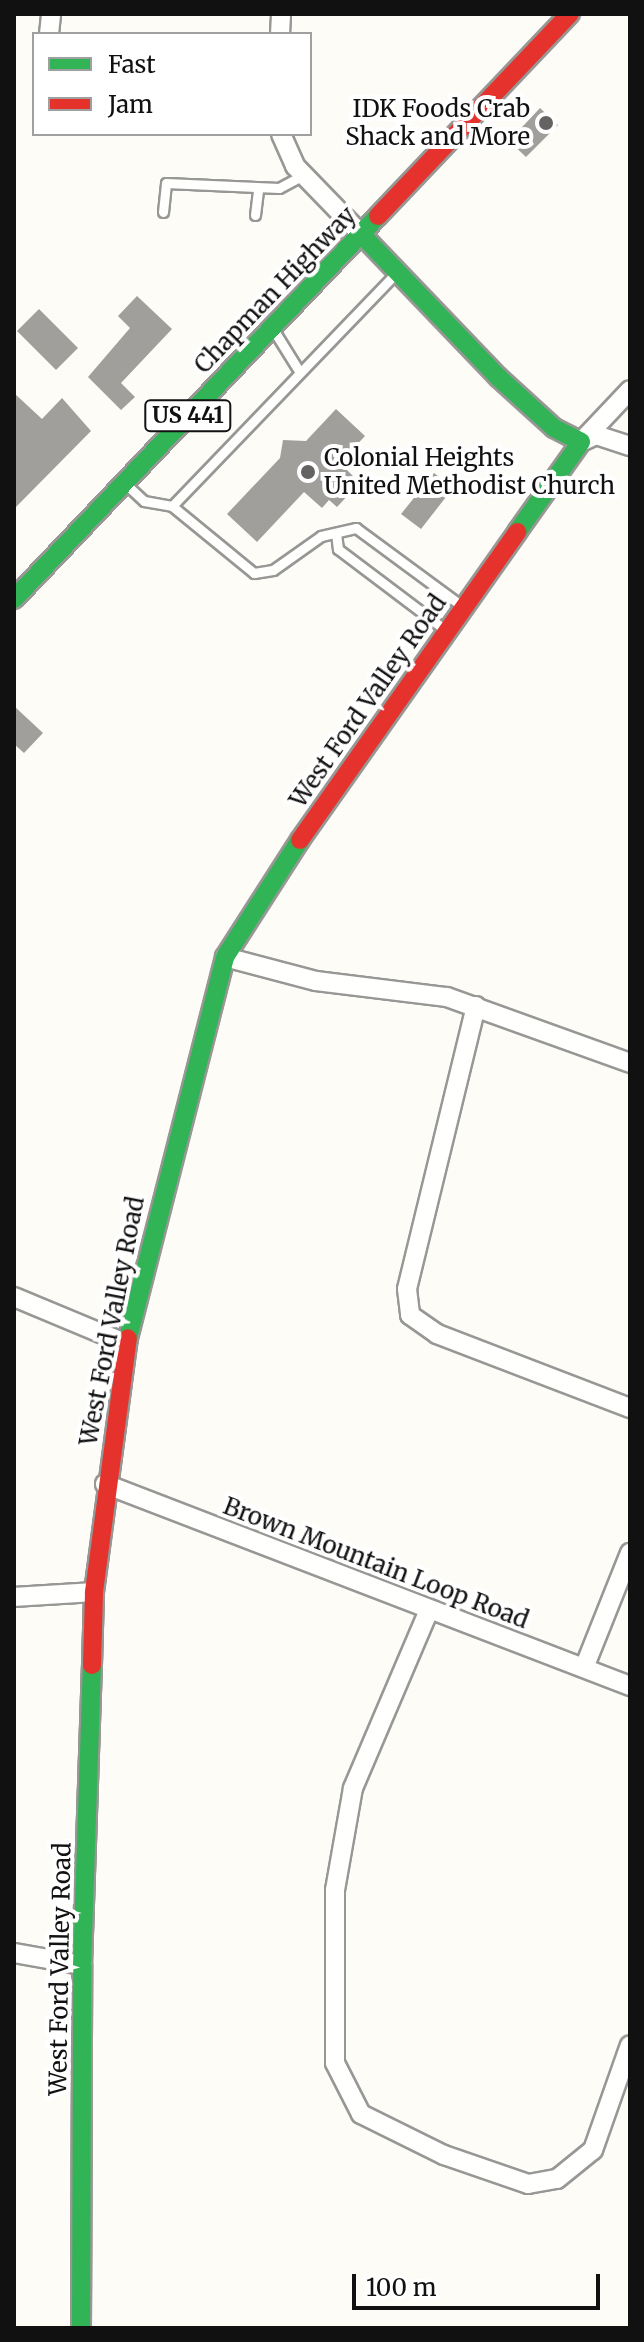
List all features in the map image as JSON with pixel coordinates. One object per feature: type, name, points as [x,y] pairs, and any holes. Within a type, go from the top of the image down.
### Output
[{"type":"main road","name":"Chapman Highway","points":[[14,599],[570,14]]},
{"type":"main road","points":[[361,234],[507,386],[554,428],[581,442]]},
{"type":"main road","name":"West Ford Valley Road","points":[[81,2328],[82,1965],[94,1592],[105,1484],[127,1344],[225,957],[274,871],[581,442]]},
{"type":"street","points":[[282,136],[303,175],[361,234]]},
{"type":"street","points":[[581,442],[630,390]]},
{"type":"street","points":[[581,442],[596,435],[630,446]]},
{"type":"street","points":[[225,957],[316,981],[476,1006],[630,1063]]},
{"type":"street","points":[[476,1006],[407,1289],[410,1315],[437,1334],[630,1408]]},
{"type":"street","points":[[14,1297],[127,1344]]},
{"type":"street","name":"Brown Mountain Loop Road","points":[[105,1484],[630,1686]]},
{"type":"street","points":[[584,1668],[630,1553]]},
{"type":"street","points":[[14,1597],[94,1592]]},
{"type":"street","points":[[429,1610],[353,1788],[335,1890],[335,2063],[361,2114],[444,2155],[528,2184],[557,2179],[593,2150],[630,2045]]},
{"type":"street","points":[[14,1953],[82,1965]]},
{"type":"lane","points":[[163,212],[166,183],[279,188],[303,175]]},
{"type":"lane","points":[[255,215],[258,189]]},
{"type":"lane","points":[[172,506],[397,271]]},
{"type":"lane","points":[[271,329],[299,371]]},
{"type":"lane","points":[[124,483],[144,501],[172,506],[254,573],[265,575],[304,544],[356,528],[463,607]]},
{"type":"lane","points":[[336,533],[338,549],[446,631]]},
{"type":"building","points":[[540,108],[558,125],[526,157],[509,141]]},
{"type":"building","points":[[137,296],[172,329],[121,383],[135,397],[121,410],[88,377],[130,328],[118,316]]},
{"type":"building","points":[[39,309],[78,348],[56,370],[17,331]]},
{"type":"building","points":[[14,393],[42,419],[62,398],[91,431],[14,509]]},
{"type":"building","name":"Colonial Heights United Methodist Church","points":[[336,409],[365,436],[340,463],[353,476],[345,485],[352,491],[337,507],[329,500],[322,508],[304,492],[257,542],[227,514],[280,458],[283,440],[306,441]]},
{"type":"building","points":[[434,473],[453,488],[421,529],[401,514]]},
{"type":"building","points":[[14,706],[43,733],[24,753],[14,744]]},
{"type":"traffic: fast","points":[[14,599],[378,216]]},
{"type":"traffic: fast","points":[[361,234],[498,377],[554,428],[581,442],[517,532]]},
{"type":"traffic: fast","points":[[128,1338],[225,957],[300,840]]},
{"type":"traffic: fast","points":[[81,2328],[82,1965],[92,1665]]},
{"type":"traffic: jam","points":[[378,216],[570,14]]},
{"type":"traffic: jam","points":[[300,840],[517,532]]},
{"type":"traffic: jam","points":[[92,1665],[94,1592],[128,1338]]},
{"type":"place","name":"IDK Foods Crab Shack and More","points":[[546,123]]},
{"type":"place","name":"Colonial Heights United Methodist Church","points":[[308,472]]}]
